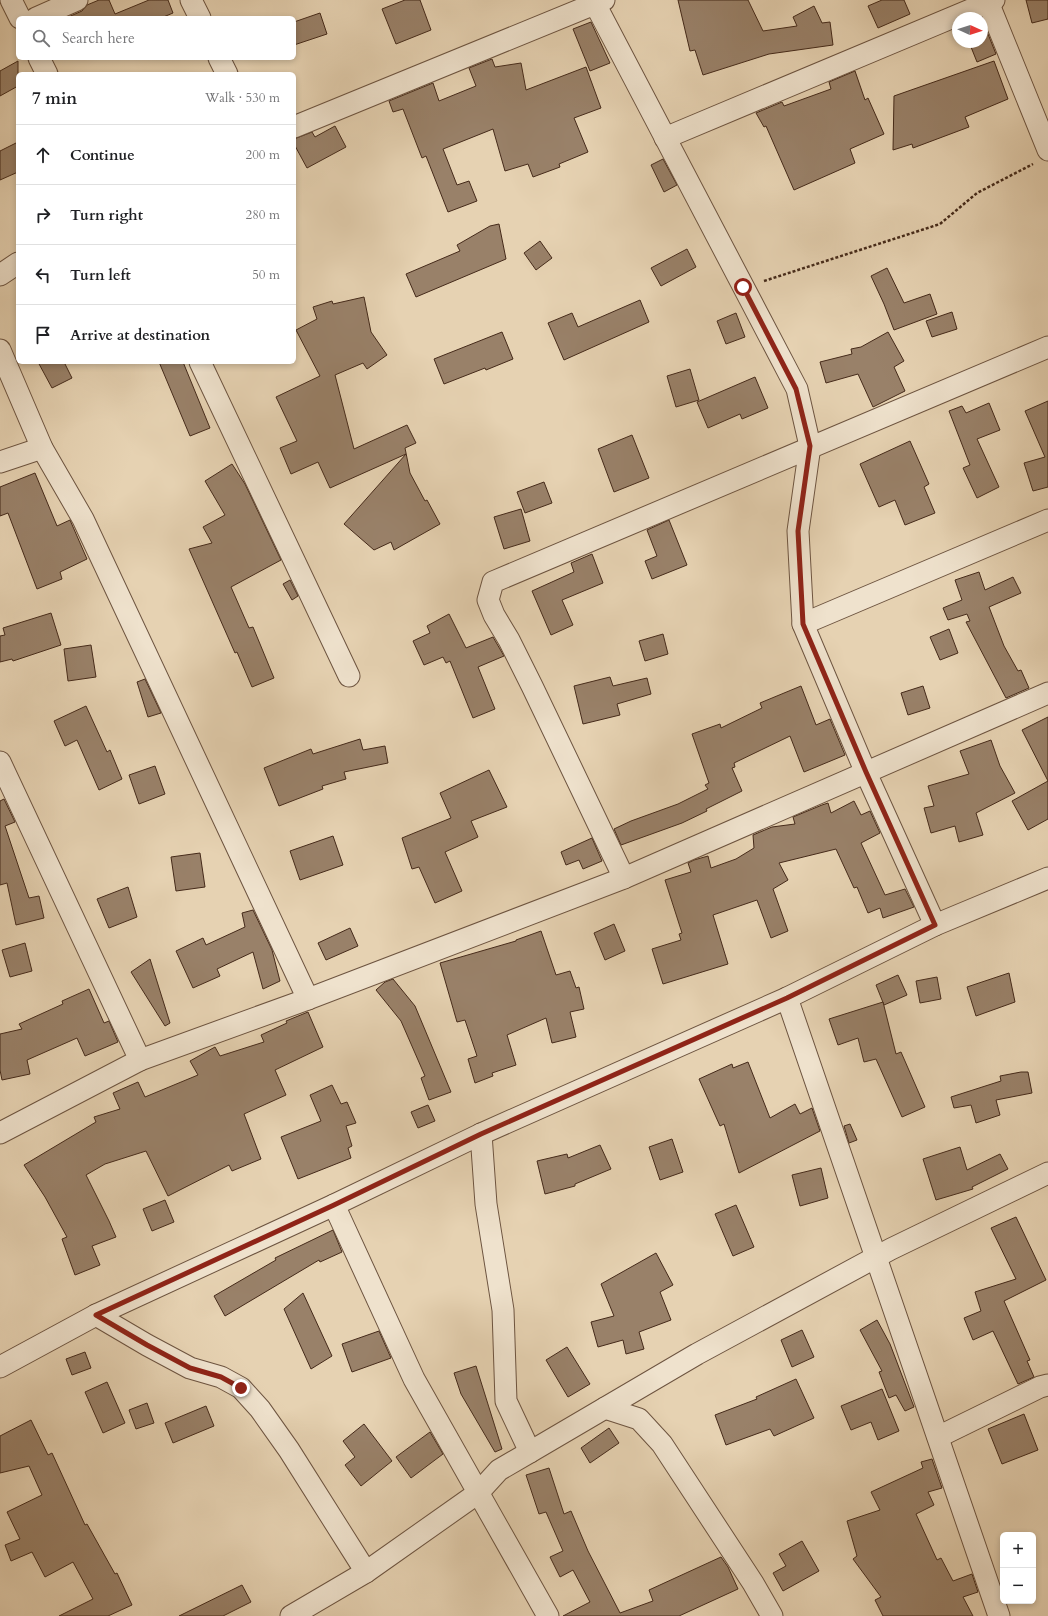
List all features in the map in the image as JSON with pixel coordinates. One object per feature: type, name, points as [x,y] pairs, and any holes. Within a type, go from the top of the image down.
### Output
[{"type":"street","points":[[11,0],[19,16]]},
{"type":"street","points":[[41,16],[77,0]]},
{"type":"street","points":[[191,0],[199,16]]},
{"type":"street","points":[[296,126],[597,1],[665,138],[796,389],[810,446],[798,531],[803,624],[866,772],[935,925]]},
{"type":"street","points":[[665,138],[991,1],[1041,157]]},
{"type":"street","points":[[40,60],[46,72]]},
{"type":"street","points":[[221,60],[226,72]]},
{"type":"street","points":[[0,275],[16,264]]},
{"type":"street","points":[[624,878],[510,640],[494,615],[488,600],[493,582],[810,446],[1048,347]]},
{"type":"street","points":[[0,350],[42,448],[83,519],[308,999]]},
{"type":"street","points":[[201,364],[349,676]]},
{"type":"street","points":[[0,462],[42,448]]},
{"type":"street","points":[[803,624],[1048,520]]},
{"type":"street","points":[[0,1133],[140,1060],[308,999],[624,878],[1048,693]]},
{"type":"street","points":[[0,762],[140,1060]]},
{"type":"street","points":[[0,1367],[96,1315],[334,1205],[481,1134],[787,998],[935,925],[1048,878]]},
{"type":"street","points":[[787,998],[999,1616]]},
{"type":"street","points":[[481,1134],[486,1204],[503,1310],[506,1401],[530,1452]]},
{"type":"street","points":[[291,1616],[366,1572],[478,1493],[499,1470],[697,1354],[876,1258],[1048,1173]]},
{"type":"street","points":[[334,1205],[414,1379],[548,1616]]},
{"type":"street","points":[[96,1315],[190,1368],[221,1377],[241,1388],[260,1409],[289,1450],[366,1572]]},
{"type":"street","points":[[938,1437],[1040,1387],[1048,1385]]},
{"type":"street","points":[[605,1408],[640,1420],[662,1444],[772,1616]]},
{"type":"path","points":[[743,287],[940,224],[977,193],[1041,157]]},
{"type":"building","points":[[99,0],[109,0],[115,14],[149,0],[168,0],[173,13],[166,16],[71,16],[82,11],[87,5]]},
{"type":"building","points":[[405,0],[420,0],[431,30],[396,44],[382,9]]},
{"type":"building","points":[[678,0],[748,0],[763,31],[797,26],[793,17],[814,6],[822,23],[830,22],[833,45],[769,54],[703,75],[695,50],[690,51]]},
{"type":"building","points":[[882,0],[904,0],[910,14],[878,28],[868,6]]},
{"type":"building","points":[[1026,0],[1048,0],[1048,19],[1032,23]]},
{"type":"building","points":[[320,13],[327,34],[296,44],[296,21]]},
{"type":"building","points":[[591,22],[610,63],[590,71],[573,29]]},
{"type":"building","points":[[988,34],[996,54],[977,62],[971,48],[988,48]]},
{"type":"building","points":[[492,59],[495,67],[521,63],[526,90],[586,67],[601,108],[574,118],[588,152],[559,164],[560,167],[533,177],[528,164],[505,171],[493,129],[443,149],[457,185],[469,181],[477,201],[448,212],[426,156],[422,158],[403,109],[393,112],[389,101],[433,83],[439,101],[476,86],[469,68]]},
{"type":"building","points":[[18,61],[16,87],[0,96],[0,71]]},
{"type":"building","points":[[994,61],[1008,99],[965,117],[969,127],[913,148],[912,144],[893,150],[894,96]]},
{"type":"building","points":[[855,71],[865,100],[868,98],[884,134],[850,149],[855,163],[794,190],[766,126],[764,127],[756,113],[782,102],[784,106],[831,89],[829,82]]},
{"type":"building","points":[[335,126],[346,147],[307,168],[296,148],[296,138],[312,132],[315,137]]},
{"type":"building","points":[[16,143],[16,173],[0,180],[0,151]]},
{"type":"building","points":[[663,159],[677,185],[664,192],[651,165]]},
{"type":"building","points":[[499,224],[506,259],[416,297],[406,274],[460,251],[457,245],[490,226]]},
{"type":"building","points":[[540,241],[552,258],[536,270],[524,253]]},
{"type":"building","points":[[687,249],[696,267],[661,286],[651,268]]},
{"type":"building","points":[[887,268],[904,303],[930,294],[937,314],[894,330],[871,276]]},
{"type":"building","points":[[364,297],[371,332],[387,355],[367,369],[363,363],[335,375],[354,449],[407,425],[416,443],[405,448],[410,473],[425,501],[427,500],[440,524],[394,550],[391,542],[374,550],[344,524],[406,454],[330,488],[318,462],[291,474],[280,448],[297,441],[276,397],[320,376],[296,330],[317,319],[313,307],[332,301],[333,304]]},
{"type":"building","points":[[640,300],[649,322],[564,360],[548,323],[572,313],[578,327]]},
{"type":"building","points":[[952,312],[957,329],[932,337],[926,321]]},
{"type":"building","points":[[736,313],[745,337],[726,344],[717,321]]},
{"type":"building","points":[[502,332],[513,359],[444,384],[434,359]]},
{"type":"building","points":[[888,332],[904,361],[894,367],[905,391],[873,407],[858,374],[826,383],[820,362],[852,354],[851,349],[861,347]]},
{"type":"building","points":[[39,364],[65,364],[72,378],[52,388]]},
{"type":"building","points":[[160,364],[184,364],[210,428],[190,436]]},
{"type":"building","points":[[690,369],[699,400],[676,407],[667,376]]},
{"type":"building","points":[[755,377],[768,408],[742,419],[740,414],[708,428],[697,402]]},
{"type":"building","points":[[1048,401],[1048,487],[1033,491],[1024,463],[1045,457],[1025,411]]},
{"type":"building","points":[[989,403],[1000,430],[977,439],[999,487],[977,498],[963,468],[970,465],[949,411],[962,406],[966,413]]},
{"type":"building","points":[[632,435],[649,478],[614,492],[598,449]]},
{"type":"building","points":[[910,441],[929,484],[924,487],[935,513],[905,525],[895,500],[879,507],[860,464]]},
{"type":"building","points":[[232,464],[245,484],[281,560],[231,587],[249,628],[253,627],[274,678],[252,687],[237,652],[235,653],[189,549],[212,543],[203,527],[225,515],[205,481]]},
{"type":"building","points":[[35,473],[57,526],[70,520],[87,559],[60,572],[62,579],[37,589],[8,513],[0,516],[0,487]]},
{"type":"building","points":[[544,482],[552,503],[525,513],[517,492]]},
{"type":"building","points":[[521,509],[530,541],[504,549],[494,517]]},
{"type":"building","points":[[669,520],[687,565],[652,579],[645,561],[657,556],[647,530]]},
{"type":"building","points":[[592,554],[603,583],[562,600],[573,625],[551,635],[532,591],[574,572],[571,563]]},
{"type":"building","points":[[979,572],[985,590],[1013,577],[1021,593],[989,607],[1004,646],[1018,671],[1021,670],[1029,688],[1006,698],[966,622],[970,621],[967,614],[948,620],[943,608],[962,600],[955,580]]},
{"type":"building","points":[[290,580],[298,596],[292,600],[283,584]]},
{"type":"building","points":[[51,613],[61,645],[13,661],[12,659],[0,662],[0,636],[5,635],[3,628]]},
{"type":"building","points":[[449,614],[466,648],[493,637],[504,656],[478,667],[495,709],[473,718],[450,661],[446,663],[443,657],[424,665],[413,641],[430,633],[427,626]]},
{"type":"building","points":[[949,629],[958,653],[940,660],[930,637]]},
{"type":"building","points":[[663,634],[668,654],[645,661],[639,641]]},
{"type":"building","points":[[91,645],[96,677],[68,681],[64,649]]},
{"type":"building","points":[[610,677],[613,686],[647,678],[651,694],[617,704],[620,715],[583,724],[574,686]]},
{"type":"building","points":[[145,679],[161,713],[148,717],[137,682]]},
{"type":"building","points":[[801,686],[816,725],[830,719],[845,755],[804,772],[790,736],[734,763],[735,767],[732,768],[742,791],[682,823],[621,845],[614,829],[631,821],[678,804],[708,789],[705,785],[709,783],[692,734],[720,724],[721,728],[762,708],[760,703]]},
{"type":"building","points":[[923,686],[930,708],[908,715],[901,693]]},
{"type":"building","points":[[86,706],[107,752],[110,750],[122,779],[99,790],[77,740],[65,746],[54,721]]},
{"type":"building","points":[[1048,717],[1048,781],[1022,730]]},
{"type":"building","points":[[360,739],[363,750],[385,746],[388,763],[344,772],[346,779],[322,786],[323,789],[279,806],[264,768],[311,749],[313,754]]},
{"type":"building","points":[[991,740],[1000,766],[1015,793],[976,813],[983,835],[959,842],[955,826],[931,833],[924,808],[934,806],[928,786],[969,774],[960,751]]},
{"type":"building","points":[[155,766],[165,794],[139,804],[129,775]]},
{"type":"building","points":[[489,770],[507,807],[471,821],[478,837],[445,852],[462,891],[435,903],[419,867],[412,869],[402,838],[451,818],[440,793]]},
{"type":"building","points":[[1048,781],[1048,819],[1028,830],[1012,801]]},
{"type":"building","points":[[4,799],[15,822],[5,826],[29,898],[39,896],[44,918],[16,925],[7,883],[0,885],[0,801]]},
{"type":"building","points":[[854,801],[861,815],[870,811],[880,833],[861,843],[885,895],[905,889],[914,907],[883,918],[880,908],[868,913],[857,887],[854,888],[836,849],[779,863],[788,880],[773,889],[788,931],[771,938],[757,900],[713,915],[728,964],[663,984],[652,949],[681,940],[679,934],[682,933],[665,880],[691,872],[688,863],[694,860],[708,856],[711,868],[736,859],[754,848],[753,835],[772,827],[795,824],[793,817],[828,803],[831,813]]},
{"type":"building","points":[[333,836],[343,865],[300,880],[290,851]]},
{"type":"building","points":[[592,838],[602,861],[583,869],[579,860],[566,865],[561,852]]},
{"type":"building","points":[[200,853],[205,887],[176,891],[171,857]]},
{"type":"building","points":[[128,887],[137,917],[109,928],[97,899]]},
{"type":"building","points":[[253,910],[272,950],[280,981],[263,989],[253,952],[217,969],[220,976],[193,988],[176,951],[203,938],[206,945],[245,927],[242,913]]},
{"type":"building","points":[[614,924],[625,951],[605,960],[594,933]]},
{"type":"building","points":[[350,928],[358,946],[326,960],[318,943]]},
{"type":"building","points":[[541,931],[556,975],[570,971],[576,988],[579,987],[584,1009],[570,1012],[576,1037],[552,1043],[546,1018],[507,1035],[516,1065],[492,1073],[493,1076],[475,1083],[468,1059],[477,1056],[465,1020],[457,1022],[440,963],[516,941]]},
{"type":"building","points":[[25,943],[32,971],[10,977],[2,950]]},
{"type":"building","points":[[150,959],[170,1023],[165,1026],[131,972]]},
{"type":"building","points":[[1009,973],[1015,1002],[976,1016],[967,987]]},
{"type":"building","points":[[898,975],[907,995],[884,1005],[876,985]]},
{"type":"building","points":[[937,977],[941,999],[920,1003],[916,981]]},
{"type":"building","points":[[393,979],[415,1006],[451,1092],[429,1100],[421,1078],[425,1076],[401,1021],[376,990],[385,982]]},
{"type":"building","points":[[89,989],[104,1023],[109,1021],[118,1042],[85,1056],[77,1038],[27,1060],[30,1074],[2,1080],[0,1070],[0,1034],[22,1029],[19,1024],[63,1004],[62,1001]]},
{"type":"building","points":[[883,1002],[896,1054],[901,1052],[925,1107],[902,1117],[876,1059],[864,1062],[858,1038],[838,1045],[829,1019]]},
{"type":"building","points":[[308,1012],[323,1047],[275,1070],[286,1095],[244,1114],[261,1159],[232,1171],[229,1165],[168,1196],[146,1151],[105,1164],[86,1175],[116,1237],[92,1246],[100,1265],[75,1275],[62,1239],[67,1237],[45,1197],[24,1165],[96,1122],[94,1117],[120,1109],[113,1093],[138,1082],[145,1097],[198,1075],[190,1061],[215,1047],[220,1056],[264,1042],[261,1035],[287,1023],[286,1021]]},
{"type":"building","points":[[748,1062],[770,1118],[795,1104],[800,1114],[812,1108],[820,1131],[739,1173],[724,1124],[720,1126],[699,1079],[732,1064],[733,1068]]},
{"type":"building","points":[[1028,1072],[1032,1093],[996,1100],[1000,1115],[976,1123],[971,1105],[954,1108],[951,1097],[1001,1081],[1000,1076]]},
{"type":"building","points":[[332,1085],[341,1104],[347,1102],[356,1123],[346,1126],[352,1146],[348,1148],[351,1158],[298,1179],[281,1137],[321,1121],[310,1095]]},
{"type":"building","points":[[428,1105],[435,1121],[418,1128],[411,1112]]},
{"type":"building","points":[[850,1124],[857,1140],[849,1143],[844,1126]]},
{"type":"building","points":[[672,1139],[683,1172],[660,1180],[649,1147]]},
{"type":"building","points":[[600,1145],[611,1169],[575,1184],[575,1186],[545,1194],[537,1161],[567,1154],[568,1158]]},
{"type":"building","points":[[960,1147],[967,1170],[1000,1154],[1008,1169],[972,1187],[973,1189],[936,1200],[923,1159]]},
{"type":"building","points":[[821,1168],[828,1198],[800,1206],[792,1175]]},
{"type":"building","points":[[165,1200],[174,1222],[152,1231],[143,1209]]},
{"type":"building","points":[[736,1205],[754,1247],[733,1256],[715,1214]]},
{"type":"building","points":[[1016,1217],[1046,1280],[1004,1301],[1030,1360],[1027,1361],[1034,1377],[1018,1384],[993,1331],[973,1340],[964,1318],[981,1311],[975,1292],[1016,1279],[991,1228]]},
{"type":"building","points":[[333,1230],[342,1252],[320,1262],[319,1260],[225,1316],[214,1296],[276,1260],[275,1258]]},
{"type":"building","points":[[656,1253],[673,1285],[660,1292],[671,1320],[639,1332],[644,1349],[626,1354],[623,1340],[598,1347],[591,1322],[614,1316],[601,1284]]},
{"type":"building","points":[[303,1293],[332,1356],[311,1369],[284,1309]]},
{"type":"building","points":[[877,1320],[890,1344],[914,1407],[905,1411],[896,1395],[889,1398],[879,1372],[882,1371],[860,1330]]},
{"type":"building","points":[[802,1330],[814,1357],[792,1367],[781,1340]]},
{"type":"building","points":[[379,1331],[391,1358],[352,1372],[342,1344]]},
{"type":"building","points":[[567,1347],[590,1384],[568,1397],[546,1360]]},
{"type":"building","points":[[85,1352],[91,1368],[72,1375],[66,1359]]},
{"type":"building","points":[[476,1366],[502,1449],[495,1452],[461,1394],[454,1373]]},
{"type":"building","points":[[796,1379],[814,1418],[774,1436],[770,1429],[726,1445],[715,1415],[757,1399],[756,1397]]},
{"type":"building","points":[[107,1382],[125,1423],[103,1433],[85,1392]]},
{"type":"building","points":[[882,1389],[899,1431],[878,1440],[871,1422],[851,1430],[841,1406]]},
{"type":"building","points":[[147,1403],[154,1423],[136,1429],[129,1410]]},
{"type":"building","points":[[206,1406],[214,1426],[173,1443],[165,1423]]},
{"type":"building","points":[[1024,1414],[1038,1450],[1002,1464],[988,1429]]},
{"type":"building","points":[[31,1420],[48,1455],[52,1453],[85,1525],[87,1524],[115,1574],[117,1573],[132,1605],[108,1616],[59,1616],[93,1599],[73,1562],[45,1577],[32,1552],[11,1561],[5,1545],[20,1539],[7,1512],[42,1495],[29,1466],[0,1473],[0,1436]]},
{"type":"building","points":[[364,1424],[392,1461],[361,1486],[345,1465],[355,1457],[343,1441]]},
{"type":"building","points":[[609,1428],[619,1443],[590,1463],[581,1448]]},
{"type":"building","points":[[430,1432],[443,1454],[411,1478],[396,1457]]},
{"type":"building","points":[[932,1459],[942,1488],[928,1492],[934,1505],[916,1514],[937,1560],[941,1558],[953,1581],[972,1574],[978,1592],[963,1597],[973,1616],[883,1616],[875,1600],[881,1597],[853,1559],[857,1556],[847,1521],[880,1510],[871,1492],[923,1468],[921,1462]]},
{"type":"building","points":[[549,1468],[564,1514],[571,1511],[588,1551],[620,1613],[653,1601],[649,1590],[721,1557],[728,1567],[738,1589],[679,1616],[563,1616],[590,1602],[573,1570],[560,1577],[550,1557],[563,1551],[546,1512],[539,1514],[526,1475]]},
{"type":"building","points":[[802,1541],[819,1571],[783,1591],[773,1573],[786,1566],[779,1554]]},
{"type":"building","points":[[242,1585],[251,1602],[223,1616],[179,1616]]},
{"type":"route","points":[[241,1388],[221,1377],[190,1368],[96,1315],[334,1205],[481,1134],[787,998],[935,925],[866,772],[803,624],[799,574],[798,531],[810,446],[796,389],[743,287]]}]
